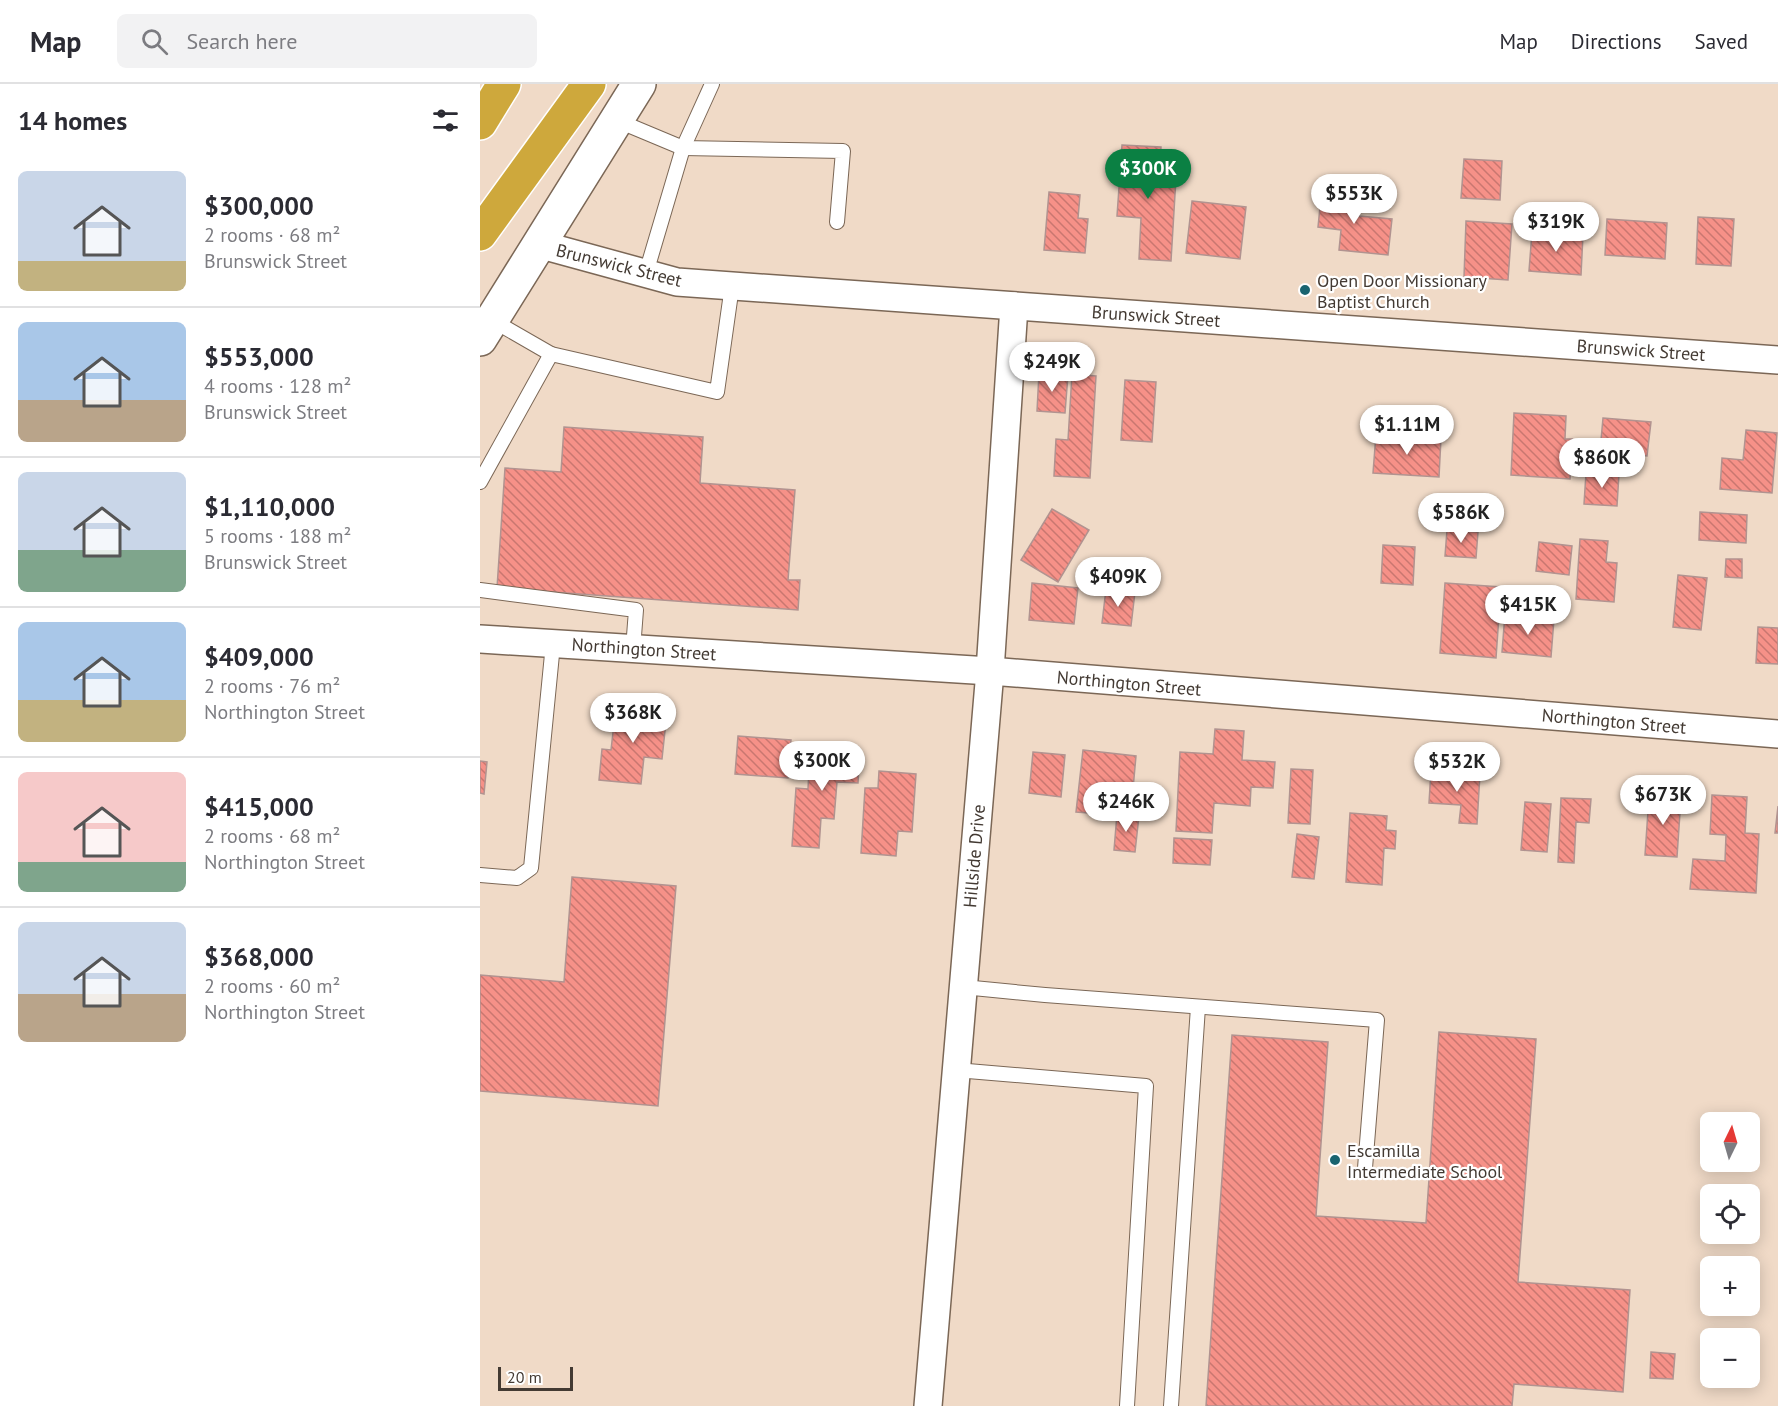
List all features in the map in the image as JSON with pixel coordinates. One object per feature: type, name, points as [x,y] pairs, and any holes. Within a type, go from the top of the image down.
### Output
[{"type":"highway","points":[[480,123],[504,84]]},
{"type":"highway","points":[[480,234],[589,84]]},
{"type":"main road","points":[[486,330],[639,84]]},
{"type":"street","name":"Brunswick Street","points":[[538,244],[677,282],[1778,360]]},
{"type":"street","name":"Hillside Drive","points":[[928,1406],[990,672],[1014,306]]},
{"type":"street","name":"Northington Street","points":[[480,639],[990,672],[1778,734]]},
{"type":"lane","points":[[646,273],[683,148],[712,84]]},
{"type":"lane","points":[[616,120],[683,148],[843,151],[837,222]]},
{"type":"lane","points":[[486,330],[551,354],[717,392],[732,286]]},
{"type":"lane","points":[[480,482],[551,354]]},
{"type":"lane","points":[[480,450],[493,458]]},
{"type":"lane","points":[[480,590],[636,610],[633,649]]},
{"type":"lane","points":[[480,875],[517,878],[531,868],[554,644]]},
{"type":"lane","points":[[963,987],[1377,1020],[1365,1168]]},
{"type":"lane","points":[[1170,1406],[1198,1007]]},
{"type":"lane","points":[[957,1070],[1146,1086],[1127,1406]]},
{"type":"building","points":[[1122,145],[1161,147],[1159,177],[1176,178],[1171,261],[1139,259],[1141,218],[1117,216]]},
{"type":"building","points":[[1464,159],[1502,161],[1500,200],[1461,198]]},
{"type":"building","points":[[1322,187],[1340,189],[1339,201],[1361,204],[1359,216],[1392,219],[1388,255],[1339,250],[1341,230],[1318,227]]},
{"type":"building","points":[[1049,192],[1080,195],[1078,218],[1088,219],[1085,253],[1044,250]]},
{"type":"building","points":[[1192,201],[1246,207],[1240,259],[1186,253]]},
{"type":"building","points":[[1698,217],[1734,219],[1731,266],[1696,264]]},
{"type":"building","points":[[1607,219],[1667,223],[1665,259],[1605,255]]},
{"type":"building","points":[[1466,221],[1512,224],[1508,280],[1464,277]]},
{"type":"building","points":[[1532,232],[1583,235],[1581,275],[1529,271]]},
{"type":"building","points":[[1039,373],[1068,375],[1065,413],[1037,411]]},
{"type":"building","points":[[1072,374],[1096,376],[1090,478],[1054,476],[1056,439],[1068,440]]},
{"type":"building","points":[[1125,380],[1156,382],[1152,442],[1121,440]]},
{"type":"building","points":[[1514,413],[1566,416],[1565,439],[1572,439],[1570,479],[1511,475]]},
{"type":"building","points":[[1603,418],[1651,422],[1647,456],[1600,451]]},
{"type":"building","points":[[564,427],[703,437],[700,483],[795,490],[788,580],[800,580],[798,610],[497,588],[505,468],[561,472]]},
{"type":"building","points":[[1746,430],[1777,433],[1772,493],[1720,489],[1722,458],[1743,460]]},
{"type":"building","points":[[1376,434],[1441,438],[1439,477],[1373,473]]},
{"type":"building","points":[[1586,473],[1619,474],[1617,506],[1584,504]]},
{"type":"building","points":[[1052,509],[1089,530],[1058,582],[1021,560]]},
{"type":"building","points":[[1700,512],[1747,515],[1746,543],[1699,540]]},
{"type":"building","points":[[1447,530],[1478,532],[1476,558],[1445,556]]},
{"type":"building","points":[[1580,539],[1608,541],[1606,562],[1617,563],[1614,602],[1576,599]]},
{"type":"building","points":[[1539,542],[1572,546],[1569,575],[1536,571]]},
{"type":"building","points":[[1383,545],[1415,547],[1413,585],[1381,583]]},
{"type":"building","points":[[1726,559],[1742,559],[1742,578],[1725,577]]},
{"type":"building","points":[[1678,575],[1707,578],[1701,630],[1673,627]]},
{"type":"building","points":[[1032,583],[1078,588],[1074,624],[1029,620]]},
{"type":"building","points":[[1445,583],[1501,587],[1496,658],[1440,653]]},
{"type":"building","points":[[1106,589],[1135,592],[1131,626],[1102,623]]},
{"type":"building","points":[[1505,614],[1554,619],[1551,657],[1502,652]]},
{"type":"building","points":[[1758,627],[1778,628],[1778,664],[1756,663]]},
{"type":"building","points":[[616,706],[667,712],[662,759],[644,757],[641,784],[599,780],[602,749],[611,750]]},
{"type":"building","points":[[1215,729],[1244,731],[1242,760],[1275,762],[1273,788],[1251,787],[1250,806],[1214,803],[1212,833],[1176,831],[1180,752],[1213,754]]},
{"type":"building","points":[[738,736],[791,740],[788,778],[735,774]]},
{"type":"building","points":[[810,748],[860,751],[858,783],[837,782],[834,819],[821,818],[819,848],[792,846],[796,788],[808,789]]},
{"type":"building","points":[[1083,750],[1136,756],[1132,800],[1118,798],[1116,815],[1076,812]]},
{"type":"building","points":[[1033,752],[1065,755],[1061,797],[1029,793]]},
{"type":"building","points":[[480,761],[487,762],[484,794],[480,793]]},
{"type":"building","points":[[1291,769],[1313,770],[1310,824],[1288,823]]},
{"type":"building","points":[[1431,770],[1480,774],[1477,824],[1459,823],[1461,805],[1429,803]]},
{"type":"building","points":[[879,771],[916,774],[912,832],[898,831],[896,856],[861,853],[865,788],[878,788]]},
{"type":"building","points":[[1712,795],[1747,797],[1745,833],[1759,834],[1756,893],[1690,889],[1693,859],[1725,861],[1726,835],[1710,834]]},
{"type":"building","points":[[1649,796],[1681,798],[1677,857],[1645,855]]},
{"type":"building","points":[[1561,798],[1591,799],[1589,823],[1576,822],[1574,863],[1558,862]]},
{"type":"building","points":[[1525,802],[1551,804],[1547,852],[1521,850]]},
{"type":"building","points":[[1778,806],[1778,833],[1775,833]]},
{"type":"building","points":[[1350,813],[1387,816],[1386,830],[1396,831],[1395,849],[1384,848],[1382,885],[1346,882]]},
{"type":"building","points":[[1117,814],[1139,816],[1135,852],[1114,850]]},
{"type":"building","points":[[1297,834],[1319,837],[1314,879],[1292,877]]},
{"type":"building","points":[[1174,838],[1212,840],[1210,865],[1173,863]]},
{"type":"building","points":[[572,877],[676,886],[658,1106],[480,1091],[480,975],[564,982]]},
{"type":"building","points":[[1439,1032],[1536,1039],[1518,1282],[1630,1290],[1623,1392],[1514,1384],[1512,1406],[1206,1406],[1232,1035],[1328,1042],[1316,1216],[1426,1223]]},
{"type":"building","points":[[1651,1352],[1675,1354],[1673,1379],[1650,1378]]},
{"type":"place","name":"Open Door Missionary Baptist Church","points":[[1305,290]]},
{"type":"place","name":"Escamilla Intermediate School","points":[[1335,1160]]}]
